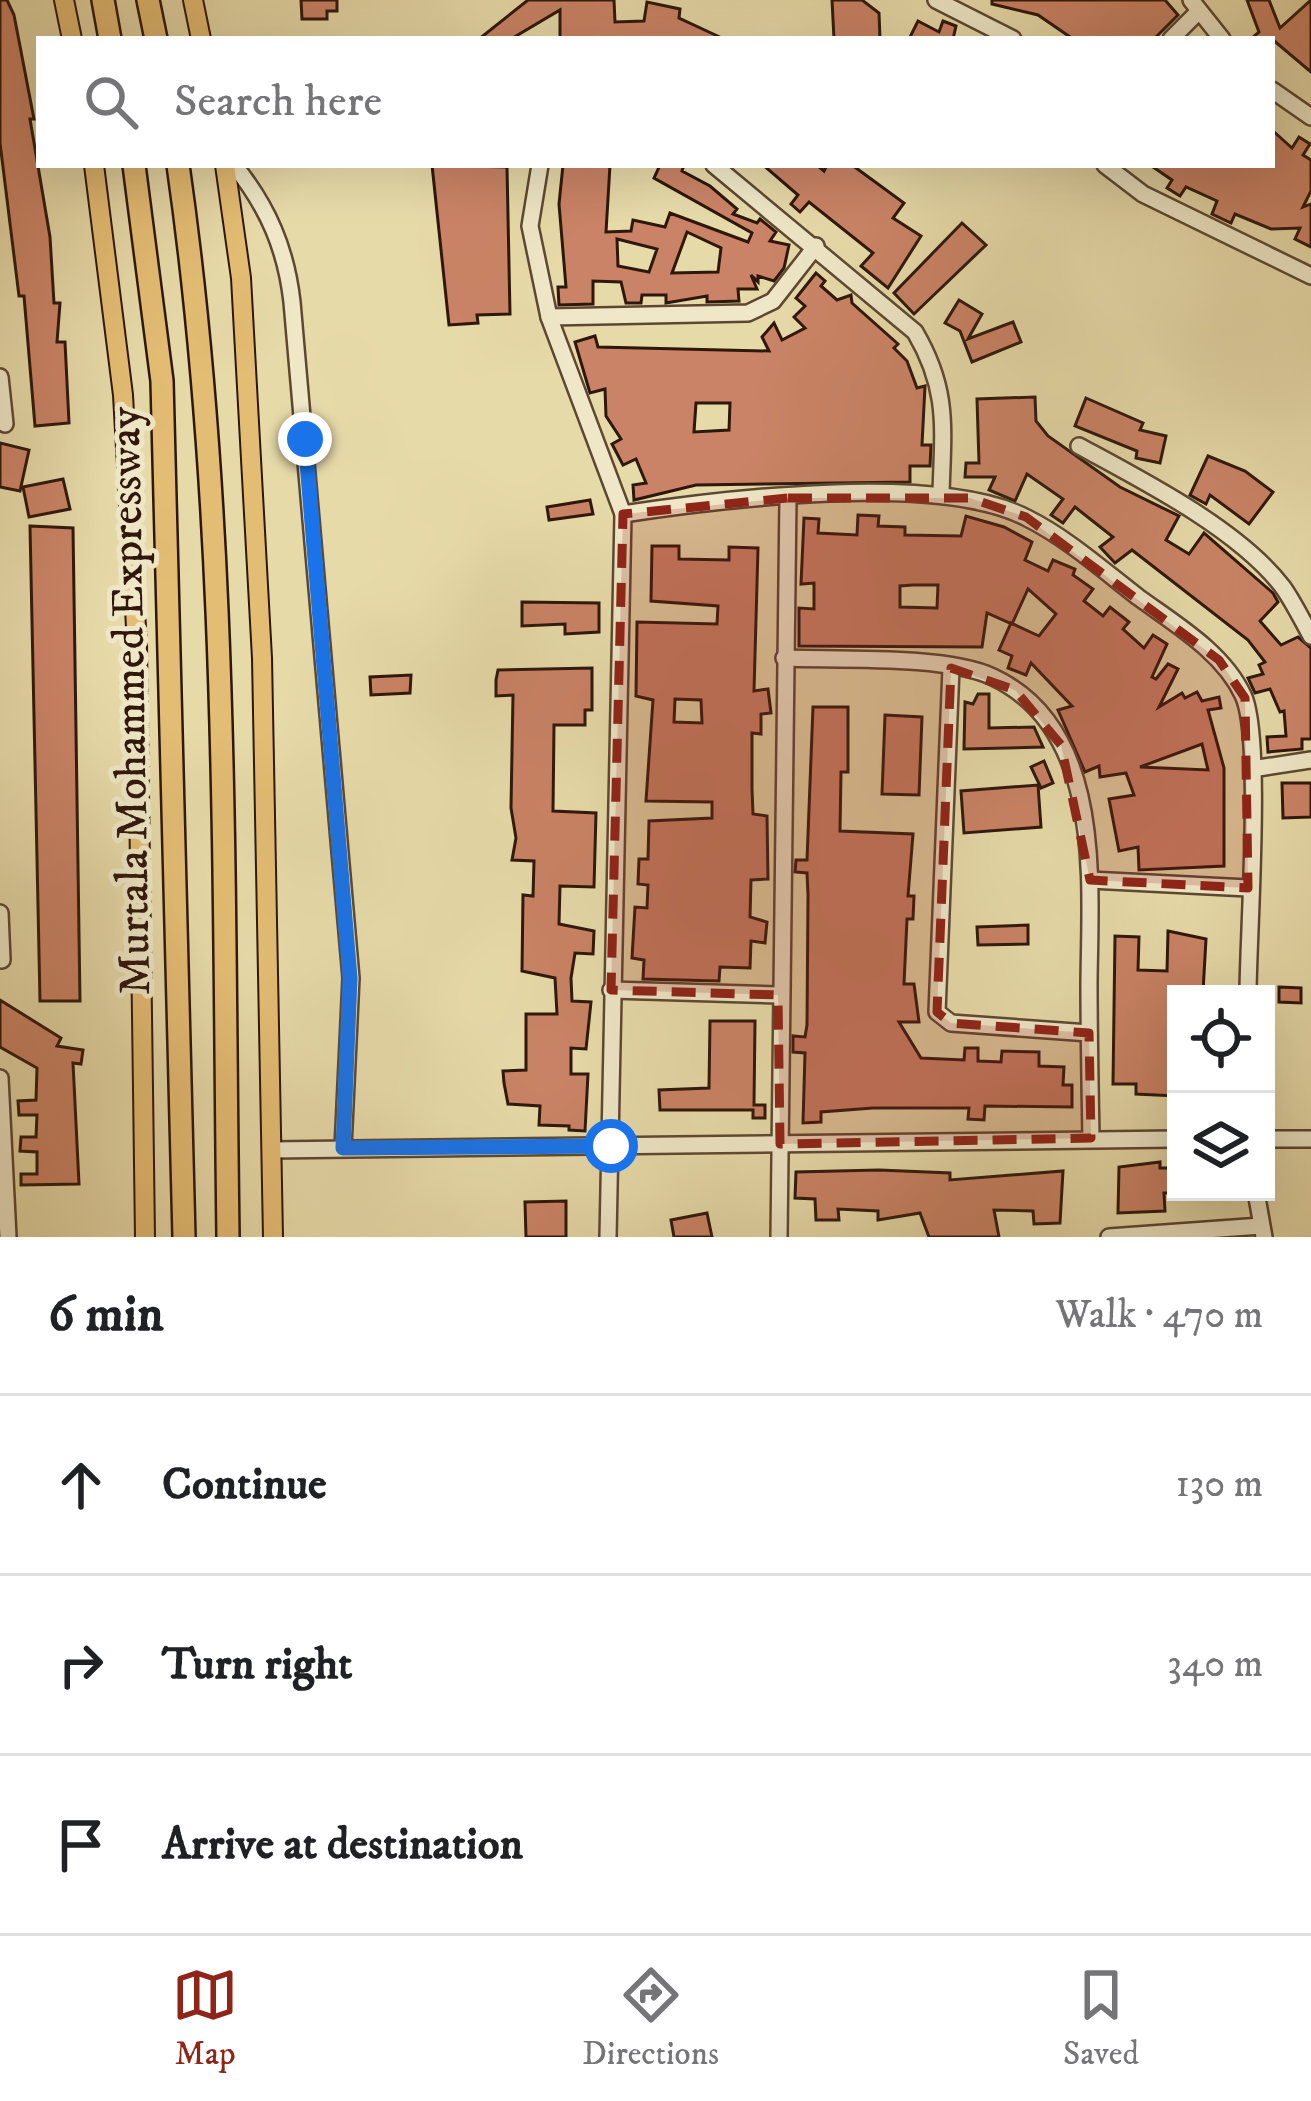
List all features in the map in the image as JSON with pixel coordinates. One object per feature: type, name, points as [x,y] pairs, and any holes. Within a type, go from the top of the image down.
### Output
[{"type":"highway","points":[[103,0],[109,36]]},
{"type":"highway","points":[[148,0],[154,36]]},
{"type":"highway","name":"Murtala Mohammed Expressway","points":[[134,168],[165,445],[184,1237]]},
{"type":"highway","name":"Murtala Mohammed Expressway","points":[[178,168],[205,374],[214,550],[228,1237]]},
{"type":"main road","points":[[64,0],[71,36]]},
{"type":"main road","points":[[193,0],[200,36]]},
{"type":"main road","points":[[94,168],[123,395],[137,645],[145,1237]]},
{"type":"main road","points":[[225,168],[244,316],[262,658],[273,1237]]},
{"type":"street","points":[[936,0],[1007,36]]},
{"type":"street","points":[[1173,36],[1195,6],[1220,36]]},
{"type":"street","points":[[1275,92],[1311,117]]},
{"type":"street","points":[[237,168],[257,194],[287,257],[292,302],[350,978],[343,1148]]},
{"type":"street","points":[[540,168],[530,226],[549,317],[623,514],[608,1237]]},
{"type":"street","points":[[719,168],[915,332],[937,369],[944,402],[941,493]]},
{"type":"street","points":[[1109,168],[1143,194],[1311,275]]},
{"type":"street","points":[[549,317],[748,314],[773,301],[816,247]]},
{"type":"street","points":[[0,376],[5,424]]},
{"type":"street","points":[[1079,446],[1152,486],[1246,551],[1281,585],[1311,636]]},
{"type":"street","points":[[623,514],[788,498],[941,493],[1026,517],[1219,660],[1245,698],[1252,769],[1248,985]]},
{"type":"street","points":[[779,1237],[778,995],[788,498]]},
{"type":"street","points":[[784,658],[989,674],[1016,690],[1061,745],[1088,839],[1091,1138]]},
{"type":"street","points":[[951,668],[937,1012],[951,1023],[1089,1033]]},
{"type":"street","points":[[1252,769],[1311,760]]},
{"type":"street","points":[[1090,880],[1248,888]]},
{"type":"street","points":[[0,913],[2,960]]},
{"type":"street","points":[[610,990],[778,995]]},
{"type":"street","points":[[0,1078],[8,1237]]},
{"type":"street","points":[[271,1150],[1167,1139]]},
{"type":"street","points":[[1275,1139],[1311,1139]]},
{"type":"street","points":[[1109,1237],[1262,1231],[1257,1201]]},
{"type":"highlighted area","points":[[788,498],[970,498],[1026,517],[1219,660],[1245,698],[1248,888],[1090,880],[1061,745],[1015,690],[951,668],[937,1012],[951,1023],[1089,1033],[1091,1138],[780,1144],[778,995],[611,990],[623,514]]},
{"type":"building","points":[[0,0],[7,0],[34,119],[30,119],[50,237],[54,303],[60,303],[57,342],[65,342],[69,423],[35,426],[24,296],[19,296],[0,143]]},
{"type":"building","points":[[301,0],[337,0],[337,11],[327,11],[327,19],[302,19]]},
{"type":"building","points":[[528,0],[614,0],[615,22],[644,21],[647,2],[680,9],[679,18],[718,36],[560,36],[560,10],[516,36],[483,36]]},
{"type":"building","points":[[832,0],[862,0],[879,13],[880,36],[834,36]]},
{"type":"building","points":[[992,0],[1165,0],[1178,15],[1157,36],[1069,36],[1038,15],[992,4]]},
{"type":"building","points":[[1247,0],[1269,0],[1280,28],[1311,0],[1311,72],[1275,42],[1275,36],[1254,36],[1259,32]]},
{"type":"building","points":[[918,21],[939,32],[943,21],[956,26],[954,36],[910,36]]},
{"type":"building","points":[[1275,133],[1292,148],[1299,137],[1310,144],[1303,155],[1311,160],[1311,191],[1303,207],[1311,204],[1311,247],[1295,239],[1300,228],[1271,229],[1235,214],[1231,223],[1212,214],[1217,201],[1186,187],[1180,196],[1167,188],[1172,180],[1154,168],[1275,168]]},
{"type":"building","points":[[432,168],[507,168],[510,314],[477,315],[478,323],[449,325]]},
{"type":"building","points":[[563,168],[610,168],[606,232],[631,231],[633,220],[665,227],[670,213],[748,242],[752,233],[654,178],[659,168],[683,168],[737,209],[733,214],[757,223],[760,219],[776,232],[770,241],[789,245],[784,268],[774,281],[758,276],[758,282],[751,275],[757,289],[738,289],[739,301],[707,302],[707,296],[666,303],[666,295],[642,295],[641,303],[626,303],[621,282],[593,281],[593,304],[559,305],[558,287],[566,287],[559,204]],"holes":[[[687,232],[721,248],[718,272],[672,273]],[[617,239],[657,249],[649,272],[618,266]]]},
{"type":"building","points":[[766,168],[856,168],[904,203],[893,218],[921,236],[888,288],[861,266],[873,253],[809,202],[800,212],[791,204],[798,195]]},
{"type":"building","points":[[962,223],[986,245],[914,314],[894,293]]},
{"type":"building","points":[[816,273],[825,281],[821,286],[837,300],[851,295],[852,303],[898,344],[894,348],[907,361],[917,388],[925,386],[922,445],[931,445],[930,466],[910,466],[910,482],[696,485],[634,500],[633,485],[646,483],[636,459],[623,465],[612,444],[621,439],[606,416],[605,389],[590,393],[575,342],[595,336],[598,347],[769,351],[762,337],[774,323],[782,340],[805,328],[794,317],[805,306],[796,298]],"holes":[[[696,403],[730,403],[729,430],[694,432]]]},
{"type":"building","points":[[959,300],[982,314],[968,339],[1013,322],[1021,342],[972,362],[960,331],[945,323]]},
{"type":"building","points":[[1035,397],[1036,421],[1048,436],[1120,487],[1179,516],[1166,540],[1189,554],[1204,533],[1273,593],[1278,602],[1260,621],[1281,645],[1298,637],[1311,648],[1311,739],[1302,739],[1302,749],[1268,752],[1267,737],[1286,736],[1284,711],[1280,712],[1270,689],[1255,693],[1248,678],[1263,674],[1259,665],[1265,662],[1248,640],[1132,550],[1115,563],[1100,547],[1113,537],[1075,507],[1063,523],[1051,515],[1063,499],[1027,474],[1015,501],[989,490],[995,477],[965,477],[966,463],[979,463],[977,399]]},
{"type":"building","points":[[1086,398],[1143,423],[1140,430],[1166,436],[1160,463],[1136,458],[1137,451],[1075,426]]},
{"type":"building","points":[[0,443],[29,450],[20,491],[0,487]]},
{"type":"building","points":[[1208,456],[1245,471],[1273,492],[1249,524],[1210,495],[1206,504],[1190,495]]},
{"type":"building","points":[[63,479],[70,509],[29,517],[23,487]]},
{"type":"building","points":[[590,500],[593,514],[549,520],[547,507]]},
{"type":"building","points":[[858,515],[879,516],[878,526],[905,527],[905,535],[961,536],[966,516],[1004,527],[1032,542],[1025,560],[1048,571],[1053,560],[1075,569],[1073,575],[1093,589],[1084,601],[1103,616],[1110,607],[1129,622],[1123,629],[1144,648],[1153,635],[1167,644],[1152,677],[1156,679],[1168,664],[1178,669],[1159,707],[1182,693],[1185,698],[1197,692],[1202,701],[1219,697],[1221,708],[1208,710],[1224,768],[1224,866],[1139,870],[1138,847],[1119,851],[1109,799],[1134,795],[1126,773],[1100,777],[1099,766],[1085,772],[1058,710],[1072,706],[1031,663],[1026,675],[1008,668],[1012,656],[999,650],[1011,623],[987,613],[982,647],[799,646],[799,608],[814,609],[814,583],[801,584],[804,518],[819,519],[818,533],[857,535]],"holes":[[[938,585],[937,608],[900,607],[900,586]],[[1028,589],[1056,614],[1039,636],[1012,624]],[[1202,744],[1208,770],[1140,767]]]},
{"type":"building","points":[[30,526],[73,528],[80,1001],[40,1001]]},
{"type":"building","points":[[652,546],[679,546],[679,559],[729,560],[729,547],[758,548],[754,691],[768,689],[771,713],[761,714],[761,734],[752,733],[752,789],[753,814],[767,816],[768,879],[751,880],[750,917],[767,922],[765,943],[751,941],[750,968],[720,967],[719,981],[643,979],[644,960],[632,958],[635,907],[647,908],[648,885],[638,884],[639,859],[648,859],[649,821],[712,818],[712,802],[646,801],[653,700],[636,696],[637,622],[717,624],[718,606],[651,601]],"holes":[[[675,699],[701,700],[702,723],[674,722]]]},
{"type":"building","points":[[522,602],[599,603],[599,632],[565,634],[565,624],[522,626]]},
{"type":"building","points":[[592,668],[592,710],[585,710],[585,725],[554,725],[553,811],[596,813],[594,887],[560,886],[559,924],[594,931],[593,954],[575,953],[571,978],[572,1001],[591,1002],[586,1049],[571,1048],[571,1074],[588,1074],[585,1131],[539,1125],[540,1106],[508,1104],[503,1071],[526,1070],[526,1014],[557,1014],[555,978],[522,971],[523,895],[533,896],[534,861],[512,860],[516,838],[511,808],[513,695],[496,696],[496,680],[498,670]]},
{"type":"building","points":[[411,675],[410,693],[371,695],[370,677]]},
{"type":"building","points":[[978,694],[989,694],[989,728],[1034,727],[1043,747],[964,749],[965,702],[973,704]]},
{"type":"building","points":[[813,707],[848,707],[848,772],[841,772],[840,831],[913,834],[908,896],[914,896],[913,919],[907,919],[904,984],[914,984],[919,1022],[899,1022],[921,1058],[964,1060],[965,1048],[978,1048],[978,1061],[1001,1062],[1002,1051],[1039,1052],[1039,1066],[1064,1067],[1063,1085],[1072,1085],[1072,1107],[985,1106],[984,1120],[968,1119],[969,1108],[873,1108],[821,1112],[821,1122],[803,1123],[805,1053],[793,1052],[793,1036],[805,1037],[807,1025],[808,895],[807,873],[795,872],[796,860],[807,860]]},
{"type":"building","points":[[885,715],[922,717],[919,795],[882,794]]},
{"type":"building","points":[[1044,761],[1053,783],[1041,788],[1031,767]]},
{"type":"building","points":[[1282,783],[1311,783],[1311,817],[1283,818]]},
{"type":"building","points":[[1038,785],[1041,827],[964,833],[961,791]]},
{"type":"building","points":[[1028,925],[1028,944],[978,945],[977,927]]},
{"type":"building","points":[[1168,931],[1206,939],[1203,985],[1167,985],[1167,1096],[1136,1094],[1136,1084],[1113,1084],[1115,936],[1139,937],[1138,970],[1167,971]]},
{"type":"building","points":[[1279,987],[1301,988],[1301,1003],[1279,1002]]},
{"type":"building","points":[[0,1000],[61,1038],[57,1046],[83,1050],[81,1064],[73,1063],[79,1184],[21,1185],[21,1174],[37,1174],[37,1152],[20,1151],[21,1137],[36,1137],[37,1115],[19,1115],[18,1101],[36,1100],[37,1068],[0,1047]]},
{"type":"building","points":[[710,1021],[755,1021],[754,1105],[765,1105],[765,1118],[753,1118],[753,1110],[660,1110],[659,1090],[709,1088]]},
{"type":"building","points":[[1160,1162],[1160,1168],[1167,1168],[1165,1211],[1118,1213],[1119,1167]]},
{"type":"building","points":[[1063,1171],[1060,1223],[1034,1224],[1033,1211],[994,1210],[999,1237],[929,1237],[920,1213],[878,1220],[878,1211],[838,1209],[839,1220],[816,1220],[815,1199],[795,1198],[796,1172],[950,1173],[950,1180]]},
{"type":"building","points":[[566,1201],[566,1237],[526,1237],[525,1202]]},
{"type":"building","points":[[707,1213],[712,1237],[674,1237],[671,1220]]},
{"type":"route","points":[[305,439],[350,978],[343,1148],[611,1146]]}]
